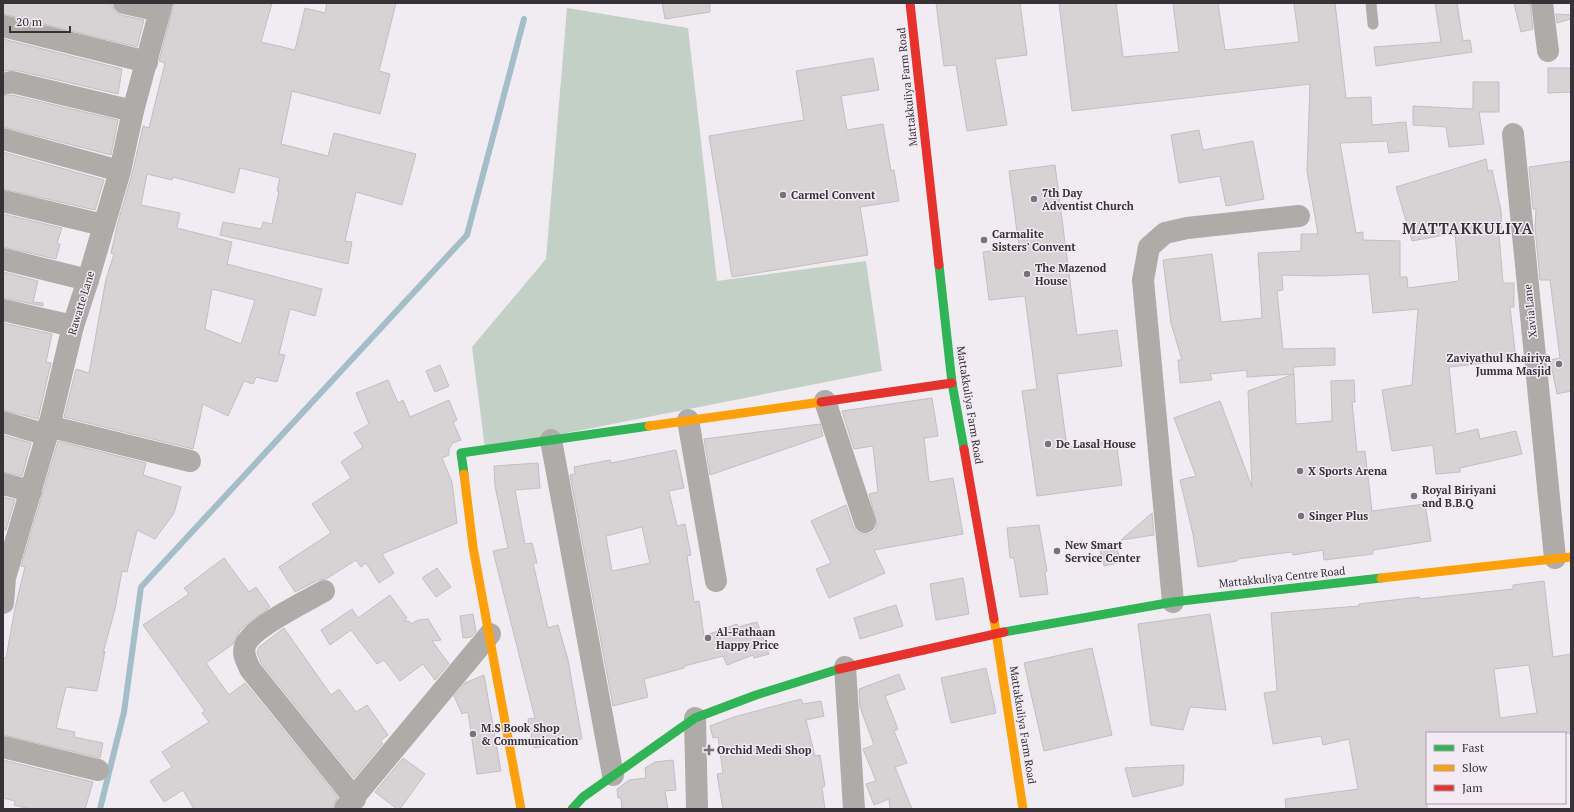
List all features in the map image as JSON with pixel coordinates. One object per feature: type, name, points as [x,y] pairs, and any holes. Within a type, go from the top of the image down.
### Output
[{"type":"street","points":[[124,3],[161,7]]},
{"type":"street","name":"Mattakkuliya Farm Road","points":[[910,3],[952,383],[997,633],[1024,809]]},
{"type":"street","points":[[1542,3],[1548,51]]},
{"type":"street","name":"Rawatte Lane","points":[[3,603],[9,541],[31,491],[73,326],[120,171],[133,111],[161,7]]},
{"type":"street","points":[[3,26],[147,62]]},
{"type":"street","points":[[3,84],[12,82],[133,111]]},
{"type":"street","name":"Xavia Lane","points":[[1512,134],[1563,557]]},
{"type":"street","points":[[3,138],[120,171]]},
{"type":"street","points":[[3,200],[103,225]]},
{"type":"street","points":[[1173,602],[1143,280],[1149,247],[1165,233],[1187,228],[1299,216]]},
{"type":"street","points":[[3,259],[88,280]]},
{"type":"street","points":[[3,310],[73,326]]},
{"type":"street","points":[[521,809],[473,547],[461,453],[952,383]]},
{"type":"street","points":[[825,400],[865,522]]},
{"type":"street","points":[[688,420],[716,581]]},
{"type":"street","points":[[3,422],[190,461]]},
{"type":"street","points":[[551,440],[613,775]]},
{"type":"street","points":[[3,484],[31,491]]},
{"type":"street","name":"Mattakkuliya Centre Road","points":[[572,809],[583,797],[695,718],[756,695],[845,667],[997,633],[1173,602],[1563,557]]},
{"type":"street","points":[[324,591],[263,626],[250,636],[245,645],[244,656],[250,670],[349,804],[443,688],[490,634]]},
{"type":"street","points":[[845,667],[854,809]]},
{"type":"street","points":[[695,718],[697,809]]},
{"type":"street","points":[[3,747],[98,770]]},
{"type":"lane","points":[[1371,3],[1373,24]]},
{"type":"shaded area","points":[[567,8],[688,28],[717,281],[866,261],[882,371],[485,449],[472,347],[546,259]]},
{"type":"building","points":[[3,3],[111,3],[115,12],[121,15],[144,20],[137,47],[3,14]]},
{"type":"building","points":[[174,3],[272,3],[261,42],[295,50],[305,8],[325,13],[327,3],[396,3],[379,71],[390,74],[380,114],[292,91],[281,144],[328,156],[334,133],[416,154],[402,205],[356,192],[345,241],[352,242],[348,264],[220,235],[223,222],[261,229],[263,222],[272,224],[279,191],[277,191],[280,178],[240,168],[234,193],[173,177],[172,180],[147,174],[141,205],[180,213],[177,228],[232,242],[227,264],[322,289],[315,316],[290,309],[279,354],[285,355],[277,382],[256,377],[253,384],[244,381],[228,416],[203,404],[193,449],[64,417],[76,369],[89,373],[106,279],[114,254],[111,253],[118,222],[132,174],[143,126],[149,128],[165,63],[159,61]],"holes":[[[212,289],[255,300],[241,344],[205,329]]]},
{"type":"building","points":[[662,3],[710,3],[710,12],[665,19]]},
{"type":"building","points":[[936,3],[1020,3],[1027,55],[995,59],[1007,125],[967,131],[956,65],[944,66]]},
{"type":"building","points":[[1059,3],[1116,3],[1123,57],[1179,52],[1173,3],[1218,3],[1225,50],[1299,42],[1294,3],[1335,3],[1346,98],[1371,97],[1372,125],[1406,122],[1409,151],[1389,153],[1387,141],[1340,143],[1356,233],[1363,232],[1363,240],[1400,241],[1400,277],[1407,277],[1408,288],[1459,281],[1455,233],[1412,241],[1396,187],[1486,159],[1488,171],[1492,170],[1501,210],[1502,234],[1499,234],[1503,283],[1514,283],[1514,307],[1510,307],[1516,360],[1449,367],[1456,434],[1478,429],[1480,439],[1516,431],[1522,454],[1460,468],[1460,472],[1436,474],[1433,445],[1392,451],[1382,390],[1412,385],[1418,309],[1373,313],[1369,274],[1320,276],[1282,275],[1283,290],[1277,291],[1283,349],[1335,348],[1335,365],[1293,367],[1294,374],[1247,377],[1247,370],[1210,374],[1212,380],[1180,383],[1178,360],[1182,360],[1171,323],[1163,260],[1212,254],[1221,322],[1262,318],[1258,253],[1301,251],[1301,234],[1318,234],[1307,171],[1310,84],[1072,111]]},
{"type":"building","points":[[1435,3],[1457,3],[1463,41],[1470,40],[1472,52],[1376,66],[1374,47],[1441,42]]},
{"type":"building","points":[[1514,3],[1530,3],[1533,29],[1521,32]]},
{"type":"building","points":[[1556,14],[1571,15],[1571,19],[1557,23]]},
{"type":"building","points":[[3,39],[122,69],[118,94],[15,70],[3,71]]},
{"type":"building","points":[[873,58],[879,90],[841,96],[847,130],[883,124],[891,171],[894,170],[899,201],[860,207],[868,255],[732,277],[709,136],[804,120],[796,71]]},
{"type":"building","points":[[1548,68],[1571,68],[1571,92],[1548,93]]},
{"type":"building","points":[[1473,82],[1499,82],[1499,112],[1479,112],[1484,144],[1449,147],[1446,127],[1413,125],[1413,106],[1473,109]]},
{"type":"building","points":[[12,95],[118,120],[111,155],[3,127],[3,96]]},
{"type":"building","points":[[1199,130],[1203,150],[1253,141],[1264,199],[1226,206],[1220,176],[1179,183],[1171,135]]},
{"type":"building","points":[[3,152],[104,180],[95,210],[3,189]]},
{"type":"building","points":[[1571,161],[1571,391],[1557,394],[1550,360],[1560,358],[1550,280],[1540,280],[1535,228],[1536,209],[1533,209],[1529,167]]},
{"type":"building","name":"The Mazenod House","points":[[1055,165],[1077,335],[1117,330],[1122,366],[1057,374],[1067,447],[1116,441],[1122,485],[1037,496],[1022,391],[1037,389],[1025,296],[989,300],[983,252],[1019,247],[1009,171]]},
{"type":"building","points":[[3,214],[62,228],[57,243],[60,244],[56,259],[3,247]]},
{"type":"building","points":[[3,272],[38,281],[33,302],[43,303],[43,306],[3,298]]},
{"type":"building","points":[[3,323],[52,334],[46,362],[51,363],[38,419],[3,410]]},
{"type":"building","points":[[440,365],[449,386],[435,392],[426,371]]},
{"type":"building","points":[[1294,374],[1296,424],[1332,421],[1331,381],[1354,380],[1355,402],[1352,402],[1357,452],[1365,451],[1372,511],[1425,504],[1431,541],[1373,550],[1373,554],[1324,560],[1323,550],[1293,555],[1292,552],[1237,559],[1237,561],[1198,567],[1193,534],[1180,480],[1196,476],[1174,418],[1220,401],[1252,487],[1248,391]]},
{"type":"building","points":[[388,380],[398,403],[403,400],[410,417],[449,400],[457,420],[453,422],[461,440],[453,443],[449,449],[449,455],[442,458],[452,482],[457,523],[382,554],[394,573],[379,583],[366,563],[361,567],[356,560],[326,579],[318,580],[295,592],[279,567],[331,533],[312,504],[351,478],[341,462],[363,447],[354,433],[369,424],[356,393]]},
{"type":"building","points":[[932,398],[938,436],[924,438],[929,482],[953,478],[963,534],[874,550],[885,573],[829,598],[816,569],[831,563],[811,521],[846,505],[853,526],[857,532],[869,534],[875,530],[877,524],[869,494],[878,492],[873,446],[854,449],[842,411]]},
{"type":"building","points":[[820,424],[823,436],[710,475],[704,439]]},
{"type":"building","points":[[3,435],[31,443],[22,476],[3,472]]},
{"type":"building","points":[[58,441],[146,463],[143,475],[181,487],[174,513],[155,539],[137,530],[127,572],[122,571],[115,609],[103,653],[105,651],[97,691],[66,687],[56,728],[75,732],[74,737],[103,743],[100,758],[3,735],[3,658],[6,658],[15,608],[25,567],[21,566]]},
{"type":"building","points":[[676,450],[684,488],[669,491],[677,526],[685,524],[691,555],[687,556],[694,602],[699,601],[704,636],[737,624],[738,627],[757,622],[769,654],[754,658],[753,655],[727,665],[723,656],[684,666],[684,668],[644,679],[648,697],[613,706],[570,475],[575,474],[574,467],[610,460],[611,463]],"holes":[[[642,527],[650,563],[612,571],[606,536]]]},
{"type":"building","points":[[538,463],[540,488],[515,490],[525,544],[532,543],[537,563],[533,563],[548,628],[558,625],[568,660],[582,739],[534,748],[528,719],[535,718],[493,551],[508,548],[495,486],[494,466]]},
{"type":"building","points":[[3,497],[15,500],[6,530],[3,530]]},
{"type":"building","points":[[1152,513],[1154,535],[1121,540]]},
{"type":"building","points":[[1039,525],[1047,571],[1045,572],[1048,594],[1020,597],[1014,558],[1010,558],[1007,528]]},
{"type":"building","points":[[1115,542],[1121,562],[1104,566],[1099,547]]},
{"type":"building","points":[[224,558],[249,592],[256,587],[270,607],[240,630],[233,644],[206,663],[229,695],[245,683],[338,797],[333,809],[194,809],[183,790],[164,802],[150,781],[172,767],[162,752],[209,722],[202,713],[205,711],[143,625],[189,594],[184,588]]},
{"type":"building","points":[[437,568],[451,587],[436,597],[422,578]]},
{"type":"building","points":[[963,578],[969,614],[936,620],[930,584]]},
{"type":"building","points":[[1544,581],[1553,657],[1571,654],[1571,733],[1426,732],[1427,809],[1286,809],[1285,799],[1358,789],[1349,739],[1323,745],[1321,736],[1273,744],[1264,693],[1277,691],[1271,613],[1359,606],[1359,604],[1419,597],[1420,599],[1513,589],[1513,585]],"holes":[[[1529,665],[1537,713],[1500,718],[1494,669]]]},
{"type":"building","points":[[390,595],[407,618],[403,621],[409,621],[411,624],[418,620],[428,619],[441,640],[432,641],[449,664],[435,680],[423,664],[400,681],[384,660],[377,664],[351,630],[330,645],[321,630],[352,609],[358,618]]},
{"type":"building","points":[[896,605],[903,626],[860,639],[854,618]]},
{"type":"building","points":[[473,614],[476,632],[471,637],[463,638],[460,616]]},
{"type":"building","points":[[1210,614],[1226,710],[1190,707],[1183,730],[1151,725],[1138,624]]},
{"type":"building","points":[[284,628],[331,695],[339,689],[356,712],[367,705],[388,735],[380,741],[383,743],[354,778],[261,663],[257,652],[259,647]]},
{"type":"building","points":[[1092,648],[1112,735],[1044,751],[1024,663]]},
{"type":"building","points":[[986,668],[996,713],[951,723],[941,678]]},
{"type":"building","points":[[899,674],[905,689],[885,696],[898,729],[894,731],[907,763],[895,767],[912,809],[890,809],[889,799],[874,805],[866,784],[876,781],[863,749],[874,745],[860,707],[859,689]]},
{"type":"building","points":[[484,675],[501,771],[477,774],[468,712],[462,714],[454,696],[466,682],[467,684],[467,682]]},
{"type":"building","points":[[801,699],[803,704],[821,701],[824,716],[806,720],[815,756],[820,755],[825,786],[822,787],[825,809],[723,809],[717,774],[723,773],[718,737],[713,738],[710,726],[734,717]]},
{"type":"building","points":[[403,758],[425,774],[400,809],[397,809],[375,792]]},
{"type":"building","points":[[3,760],[93,782],[85,809],[30,809],[14,805],[15,801],[3,798]]},
{"type":"building","points":[[673,760],[676,790],[665,791],[668,809],[622,809],[621,798],[618,798],[617,789],[629,780],[646,778],[645,768],[655,762]]},
{"type":"building","points":[[1184,765],[1183,785],[1133,797],[1125,768]]},
{"type":"waterway","points":[[100,809],[124,712],[141,587],[467,235],[524,19]]},
{"type":"traffic: fast","points":[[939,265],[952,383],[964,449]]},
{"type":"traffic: fast","points":[[464,474],[461,453],[649,426]]},
{"type":"traffic: fast","points":[[1004,632],[1173,602],[1381,578]]},
{"type":"traffic: fast","points":[[572,809],[583,797],[695,718],[756,695],[839,669]]},
{"type":"traffic: slow","points":[[649,426],[821,402]]},
{"type":"traffic: slow","points":[[464,474],[473,547],[521,809]]},
{"type":"traffic: slow","points":[[1381,578],[1571,557]]},
{"type":"traffic: slow","points":[[994,619],[1023,809]]},
{"type":"traffic: jam","points":[[910,3],[939,265]]},
{"type":"traffic: jam","points":[[821,402],[952,383]]},
{"type":"traffic: jam","points":[[964,449],[994,619]]},
{"type":"traffic: jam","points":[[839,669],[1004,632]]},
{"type":"place","name":"Carmel Convent","points":[[783,195]]},
{"type":"place","name":"7th Day Adventist Church","points":[[1034,199]]},
{"type":"place","name":"Carmalite Sisters' Convent","points":[[984,240]]},
{"type":"place","name":"The Mazenod House","points":[[1027,274]]},
{"type":"place","name":"Zaviyathul Khairiya Jumma Masjid","points":[[1559,364]]},
{"type":"place","name":"De Lasal House","points":[[1048,444]]},
{"type":"place","name":"X Sports Arena","points":[[1300,471]]},
{"type":"place","name":"Royal Biriyani and B.B.Q","points":[[1414,496]]},
{"type":"place","name":"Singer Plus","points":[[1301,516]]},
{"type":"place","name":"New Smart Service Center","points":[[1057,551]]},
{"type":"place","name":"Al-Fathaan Happy Price","points":[[708,638]]},
{"type":"place","name":"M.S Book Shop & Communication","points":[[473,734]]},
{"type":"place","name":"Orchid Medi Shop","points":[[709,750]]},
{"type":"district","name":"MATTAKKULIYA","points":[[1468,228]]}]
